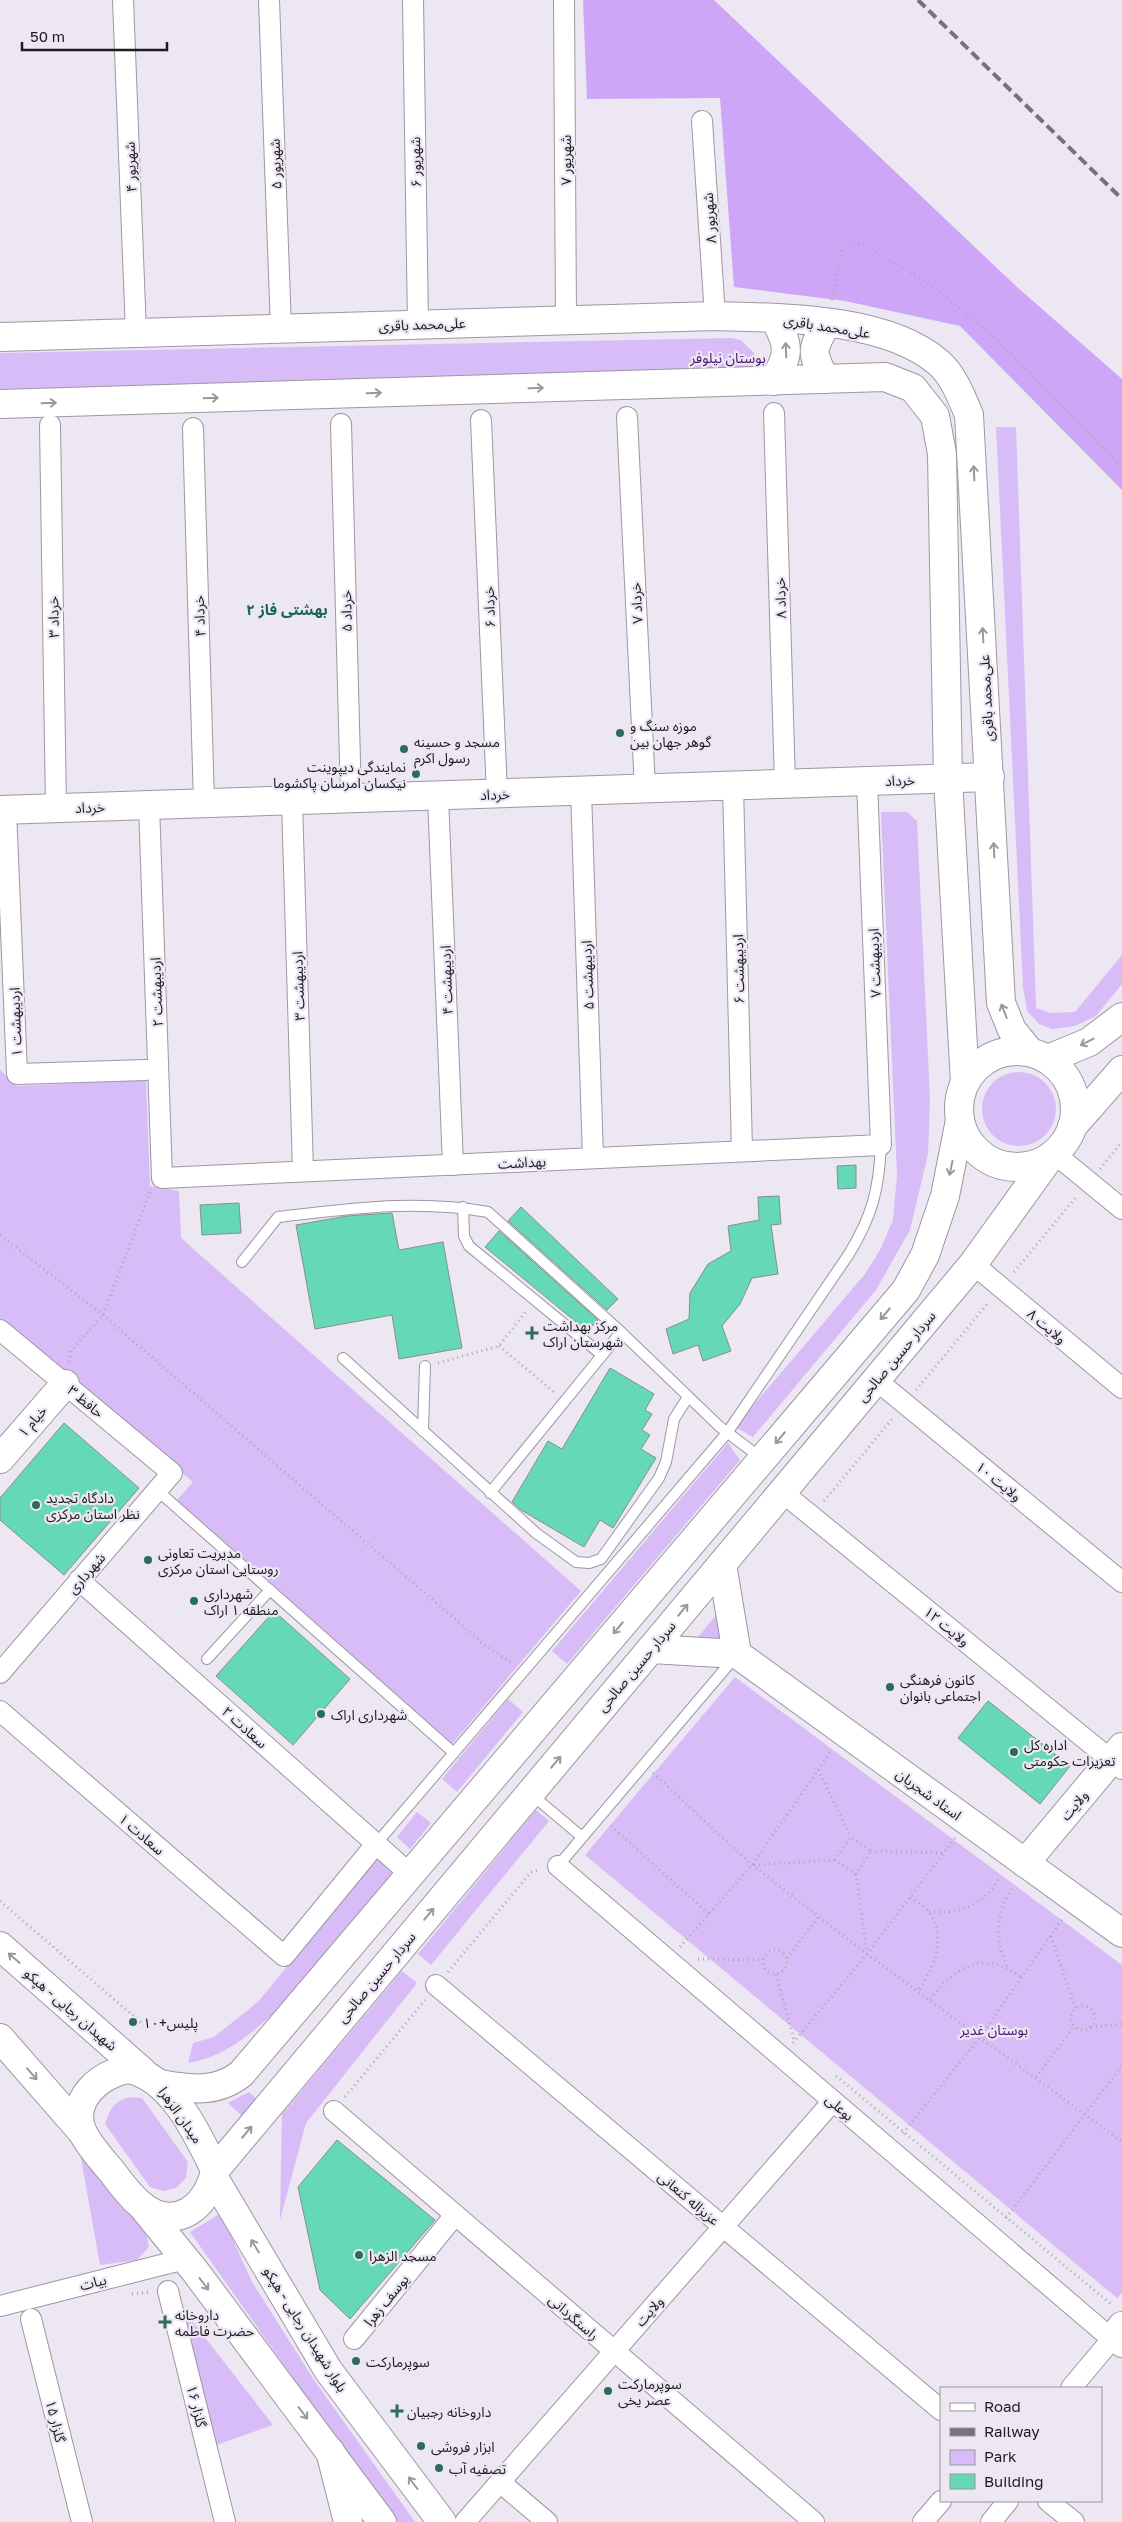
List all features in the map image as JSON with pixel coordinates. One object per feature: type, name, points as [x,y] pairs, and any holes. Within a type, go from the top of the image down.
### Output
[{"type":"main road","name":"علی‌محمد باقری","points":[[0,337],[715,316],[774,318],[855,327],[904,341],[940,363],[959,392],[970,415],[1001,1003],[1012,1030],[1039,1056]]},
{"type":"main road","points":[[773,381],[787,355],[785,337],[774,318]]},
{"type":"main road","points":[[825,379],[814,352],[817,340],[827,323]]},
{"type":"main road","points":[[0,404],[885,377],[913,388],[935,416],[942,454],[948,779],[965,1083],[960,1101],[960,1120],[945,1196],[925,1255],[906,1290],[241,2074],[221,2086],[193,2090],[151,2078],[129,2068],[117,2070],[104,2076],[87,2094],[81,2108],[83,2132]]},
{"type":"main road","name":"خرداد","points":[[3,810],[990,777]]},
{"type":"main road","points":[[1039,1056],[1089,1042],[1122,1017]]},
{"type":"main road","points":[[960,1120],[967,1138],[979,1153],[995,1163],[1014,1167],[1032,1165],[1052,1156],[1065,1142],[1072,1127],[1075,1112],[1074,1096],[1069,1082],[1060,1069],[1039,1056],[1011,1051],[992,1056],[976,1067],[965,1083]]},
{"type":"main road","points":[[1072,1127],[1122,1070]]},
{"type":"main road","name":"سردار حسین صالحی","points":[[215,2174],[284,2087],[973,1264],[1052,1156]]},
{"type":"main road","name":"خیام ۱","points":[[0,1459],[65,1384]]},
{"type":"main road","points":[[651,1649],[737,1654],[722,1564]]},
{"type":"main road","name":"استاد شجریان","points":[[737,1654],[1122,1933]]},
{"type":"main road","name":"ولایت","points":[[1025,1863],[1118,1758]]},
{"type":"main road","name":"شهیدان رجایی - هپکو","points":[[0,1946],[151,2078]]},
{"type":"main road","points":[[1,2040],[83,2132],[111,2171],[185,2259],[330,2449],[382,2522]]},
{"type":"main road","points":[[255,2056],[254,2071],[261,2082],[271,2088],[284,2087]]},
{"type":"main road","name":"میدان الزهرا","points":[[151,2078],[190,2125],[215,2174]]},
{"type":"main road","points":[[141,2205],[159,2215],[176,2216],[201,2203],[208,2194],[215,2174]]},
{"type":"main road","name":"بلوار شهیدان رجایی - هپکو","points":[[215,2174],[328,2370],[442,2522]]},
{"type":"main road","points":[[330,2449],[348,2522]]},
{"type":"street","name":"شهریور ۴","points":[[123,0],[136,333]]},
{"type":"street","name":"شهریور ۵","points":[[269,0],[281,328]]},
{"type":"street","name":"شهریور ۶","points":[[413,0],[418,325]]},
{"type":"street","name":"شهریور ۷","points":[[564,0],[566,320]]},
{"type":"street","name":"شهریور ۸","points":[[702,121],[715,316]]},
{"type":"street","name":"خرداد ۸","points":[[774,413],[785,784]]},
{"type":"street","name":"خرداد ۷","points":[[627,417],[645,789]]},
{"type":"street","name":"خرداد ۶","points":[[481,420],[496,794]]},
{"type":"street","name":"خرداد ۵","points":[[341,424],[351,799]]},
{"type":"street","name":"خرداد ۳","points":[[50,425],[56,808]]},
{"type":"street","name":"خرداد ۴","points":[[193,428],[204,804]]},
{"type":"street","name":"اردیبهشت ۷","points":[[867,781],[881,1145]]},
{"type":"street","name":"اردیبهشت ۶","points":[[733,786],[742,1151]]},
{"type":"street","name":"اردیبهشت ۵","points":[[581,791],[593,1158]]},
{"type":"street","name":"اردیبهشت ۴","points":[[438,796],[453,1165]]},
{"type":"street","name":"اردیبهشت ۳","points":[[292,801],[303,1171]]},
{"type":"street","name":"اردیبهشت ۲","points":[[149,805],[162,1178]]},
{"type":"street","name":"اردیبهشت ۱","points":[[3,810],[16,1074],[146,1070]]},
{"type":"street","name":"بهداشت","points":[[162,1178],[881,1145]]},
{"type":"street","points":[[1052,1156],[1089,1182],[1122,1209]]},
{"type":"street","name":"ولایت ۸","points":[[973,1264],[1122,1388]]},
{"type":"street","name":"حافظ ۳","points":[[0,1330],[172,1473]]},
{"type":"street","name":"ولایت ۱۰","points":[[876,1380],[1122,1582]]},
{"type":"street","name":"شهرداری","points":[[0,1673],[172,1473]]},
{"type":"street","name":"ولایت ۱۲","points":[[782,1492],[1118,1758]]},
{"type":"street","name":"سعادت ۲","points":[[79,1580],[410,1874]]},
{"type":"street","name":"سعادت ۱","points":[[0,1711],[284,1956],[376,1844]]},
{"type":"street","name":"بوعلی","points":[[558,1866],[674,1953],[781,2057],[992,2237],[1118,2330]]},
{"type":"street","name":"عزیزاله کنعانی","points":[[436,1985],[940,2409]]},
{"type":"street","name":"ولایت","points":[[465,2522],[833,2101]]},
{"type":"street","name":"راستگردانی","points":[[334,2112],[814,2522]]},
{"type":"street","name":"یوسف زهرا","points":[[354,2339],[455,2215]]},
{"type":"street","name":"بیات","points":[[0,2306],[185,2259]]},
{"type":"street","name":"گلزار ۱۶","points":[[168,2291],[225,2522]]},
{"type":"street","name":"گلزار ۱۵","points":[[30,2319],[82,2522]]},
{"type":"street","points":[[1072,2387],[1118,2330]]},
{"type":"street","points":[[500,2482],[547,2522]]},
{"type":"street","points":[[923,2522],[940,2502]]},
{"type":"street","points":[[991,2522],[1007,2502]]},
{"type":"street","points":[[1049,2502],[1074,2522]]},
{"type":"lane","points":[[376,1844],[727,1433],[866,1226],[876,1197],[881,1145]]},
{"type":"lane","points":[[242,1262],[278,1217],[390,1204],[463,1207],[488,1212],[621,1332],[727,1433],[762,1459]]},
{"type":"lane","points":[[463,1207],[464,1236],[469,1246],[602,1355]]},
{"type":"lane","points":[[490,1493],[621,1332]]},
{"type":"lane","points":[[343,1358],[490,1493],[536,1533],[576,1562],[589,1563],[601,1559],[659,1478],[666,1462],[674,1419],[688,1397]]},
{"type":"lane","points":[[423,1431],[426,1366]]},
{"type":"lane","points":[[157,1490],[454,1753]]},
{"type":"lane","points":[[208,1659],[270,1590]]},
{"type":"lane","points":[[558,1866],[737,1654]]},
{"type":"lane","points":[[530,1793],[582,1837]]},
{"type":"path","points":[[827,323],[842,248],[860,243],[927,283],[987,330],[1122,467]]},
{"type":"path","points":[[812,1516],[1122,1142]]},
{"type":"path","points":[[65,1384],[71,1351],[103,1315],[148,1194],[162,1178]]},
{"type":"path","points":[[0,1235],[103,1315],[485,1645],[524,1671]]},
{"type":"path","points":[[426,1366],[499,1346],[536,1300]]},
{"type":"path","points":[[499,1346],[564,1402]]},
{"type":"path","points":[[674,1953],[752,1865],[845,1732]]},
{"type":"path","points":[[644,1764],[752,1865],[867,1954],[1086,2113],[1122,2142]]},
{"type":"path","points":[[818,1770],[851,1837],[871,1851],[944,1853]]},
{"type":"path","points":[[600,1816],[709,1914]]},
{"type":"path","points":[[781,2057],[867,1954],[968,1822]]},
{"type":"path","points":[[835,1860],[851,1837]]},
{"type":"path","points":[[867,1954],[856,1874],[871,1851]]},
{"type":"path","points":[[752,1865],[835,1860],[856,1874]]},
{"type":"path","points":[[928,1911],[950,1912],[971,1906],[989,1893],[999,1878]]},
{"type":"path","points":[[1013,1887],[1003,1905],[998,1926],[998,1940],[1007,1966],[1022,1978]]},
{"type":"path","points":[[911,1897],[928,1911],[934,1923],[938,1950],[932,1969],[918,1991]]},
{"type":"path","points":[[890,2150],[980,2037],[1076,1900]]},
{"type":"path","points":[[0,1901],[144,2025]]},
{"type":"path","points":[[776,1975],[786,1969],[787,1958],[819,1916]]},
{"type":"path","points":[[1051,1936],[1075,2008],[1071,2017],[1074,2026],[1082,2030],[1091,2027],[1122,2024]]},
{"type":"path","points":[[673,1940],[674,1953]]},
{"type":"path","points":[[674,1953],[686,1950]]},
{"type":"path","points":[[762,1960],[768,1951],[774,1950],[784,1953],[787,1958]]},
{"type":"path","points":[[692,1955],[705,1966]]},
{"type":"path","points":[[697,1960],[762,1960]]},
{"type":"path","points":[[762,1960],[766,1971],[776,1975]]},
{"type":"path","points":[[930,2000],[949,1978],[959,1970],[983,1964],[1007,1966]]},
{"type":"path","points":[[776,1975],[794,2040]]},
{"type":"path","points":[[1075,2008],[1086,2006],[1094,2012],[1096,2017],[1091,2027]]},
{"type":"path","points":[[1036,2077],[1074,2026]]},
{"type":"path","points":[[787,2034],[802,2046]]},
{"type":"path","points":[[992,2237],[1122,2066]]},
{"type":"path","points":[[831,2071],[1007,2218],[1118,2330]]},
{"type":"green space","name":"بوستان نیلوفر","points":[[731,338],[741,340],[754,353],[753,363],[740,376],[0,389],[0,353]]},
{"type":"green space","points":[[996,427],[1016,427],[1036,1008],[1051,1013],[1075,1012],[1122,955],[1122,984],[1096,1016],[1075,1026],[1052,1029],[1039,1024],[1027,1011],[1023,987]]},
{"type":"green space","points":[[881,812],[907,812],[917,821],[930,1099],[928,1154],[910,1230],[876,1290],[753,1437],[735,1427],[865,1274],[880,1250],[893,1220],[897,1175]]},
{"type":"green space","points":[[0,1070],[17,1086],[146,1080],[150,1186],[179,1191],[181,1238],[581,1591],[452,1744],[177,1500],[193,1482],[0,1319]]},
{"type":"green space","points":[[1019,1072],[1033,1075],[1045,1083],[1053,1095],[1056,1109],[1053,1123],[1045,1135],[1033,1143],[1019,1146],[1005,1143],[993,1135],[985,1123],[982,1109],[985,1095],[993,1083],[1005,1075]]},
{"type":"green space","points":[[728,1443],[740,1460],[567,1664],[552,1651]]},
{"type":"green space","points":[[717,1614],[727,1644],[694,1642]]},
{"type":"green space","name":"بوستان غدیر","points":[[735,1677],[1122,1965],[1122,2293],[1117,2298],[585,1855]]},
{"type":"green space","points":[[508,1699],[523,1712],[457,1792],[442,1779]]},
{"type":"green space","points":[[536,1810],[549,1821],[431,1965],[418,1954]]},
{"type":"green space","points":[[417,1812],[431,1823],[410,1849],[397,1837]]},
{"type":"green space","points":[[377,1855],[395,1870],[273,2014],[234,2045],[212,2056],[188,2063],[193,2043],[214,2037],[259,2001]]},
{"type":"green space","points":[[402,1971],[417,1983],[306,2123],[280,2220],[282,2114]]},
{"type":"green space","points":[[249,2092],[260,2102],[245,2119],[228,2103]]},
{"type":"green space","points":[[129,2097],[142,2098],[188,2162],[186,2178],[176,2188],[163,2191],[150,2187],[105,2124],[113,2106]]},
{"type":"green space","points":[[77,2136],[146,2233],[149,2247],[137,2260],[100,2265]]},
{"type":"green space","points":[[221,2213],[252,2282],[314,2380],[415,2522],[395,2522],[190,2232]]},
{"type":"green space","points":[[179,2304],[273,2425],[216,2445]]},
{"type":"shaded area","points":[[583,0],[714,0],[1017,287],[1122,379],[1122,490],[960,326],[845,301],[734,287],[720,98],[587,99]]},
{"type":"building","points":[[856,1165],[856,1188],[838,1189],[837,1166]]},
{"type":"building","points":[[779,1196],[781,1224],[771,1225],[778,1274],[752,1278],[740,1304],[722,1326],[731,1351],[703,1361],[698,1345],[673,1354],[666,1329],[689,1319],[690,1293],[708,1264],[731,1251],[728,1226],[759,1220],[758,1197]]},
{"type":"building","points":[[239,1203],[241,1233],[202,1235],[200,1205]]},
{"type":"building","points":[[521,1207],[618,1299],[607,1310],[508,1221]]},
{"type":"building","points":[[392,1213],[399,1250],[443,1242],[462,1348],[399,1359],[392,1315],[315,1329],[296,1225],[347,1216]]},
{"type":"building","points":[[499,1231],[598,1320],[587,1331],[485,1247]]},
{"type":"building","points":[[610,1368],[654,1394],[645,1410],[652,1414],[642,1430],[650,1435],[641,1449],[656,1458],[613,1528],[600,1520],[584,1547],[521,1510],[512,1502],[548,1441],[562,1449]]},
{"type":"building","points":[[64,1423],[139,1488],[64,1575],[0,1520],[0,1498]]},
{"type":"building","points":[[274,1611],[350,1679],[293,1745],[216,1676]]},
{"type":"building","name":"اداره کل تعزیرات حکومتی","points":[[988,1701],[1070,1766],[1040,1804],[958,1738]]},
{"type":"building","name":"مسجد الزهرا","points":[[337,2140],[435,2220],[350,2319],[320,2290],[298,2187]]},
{"type":"railway","points":[[918,0],[1122,199]]},
{"type":"place","name":"موزه سنگ و گوهر جهان بین","points":[[620,733]]},
{"type":"place","name":"مسجد و حسینه رسول اکرم","points":[[404,749]]},
{"type":"place","name":"نمایندگی دیپوینت نیکسان امرسان پاکشوما","points":[[416,774]]},
{"type":"place","name":"مرکز بهداشت شهرستان اراک","points":[[532,1333]]},
{"type":"place","name":"دادگاه تجدید نظر استان مرکزی","points":[[36,1505]]},
{"type":"place","name":"مدیریت تعاونی روستایی استان مرکزی","points":[[148,1560]]},
{"type":"place","name":"شهرداری منطقه ۱ اراک","points":[[194,1601]]},
{"type":"place","name":"کانون فرهنگی اجتماعی بانوان","points":[[890,1687]]},
{"type":"place","name":"شهرداری اراک","points":[[321,1714]]},
{"type":"place","name":"اداره کل تعزیرات حکومتی","points":[[1014,1752]]},
{"type":"place","name":"پلیس+۱۰","points":[[133,2022]]},
{"type":"place","name":"مسجد الزهرا","points":[[359,2255]]},
{"type":"place","name":"داروخانه حضرت فاطمه","points":[[165,2322]]},
{"type":"place","name":"سوپرمارکت","points":[[356,2361]]},
{"type":"place","name":"سوپرمارکت عصر یخی","points":[[608,2391]]},
{"type":"place","name":"داروخانه رجبیان","points":[[397,2411]]},
{"type":"place","name":"ابزار فروشی","points":[[421,2446]]},
{"type":"place","name":"تصفیه آب","points":[[439,2468]]},
{"type":"district","name":"بهشتی فاز ۲","points":[[287,609]]}]
